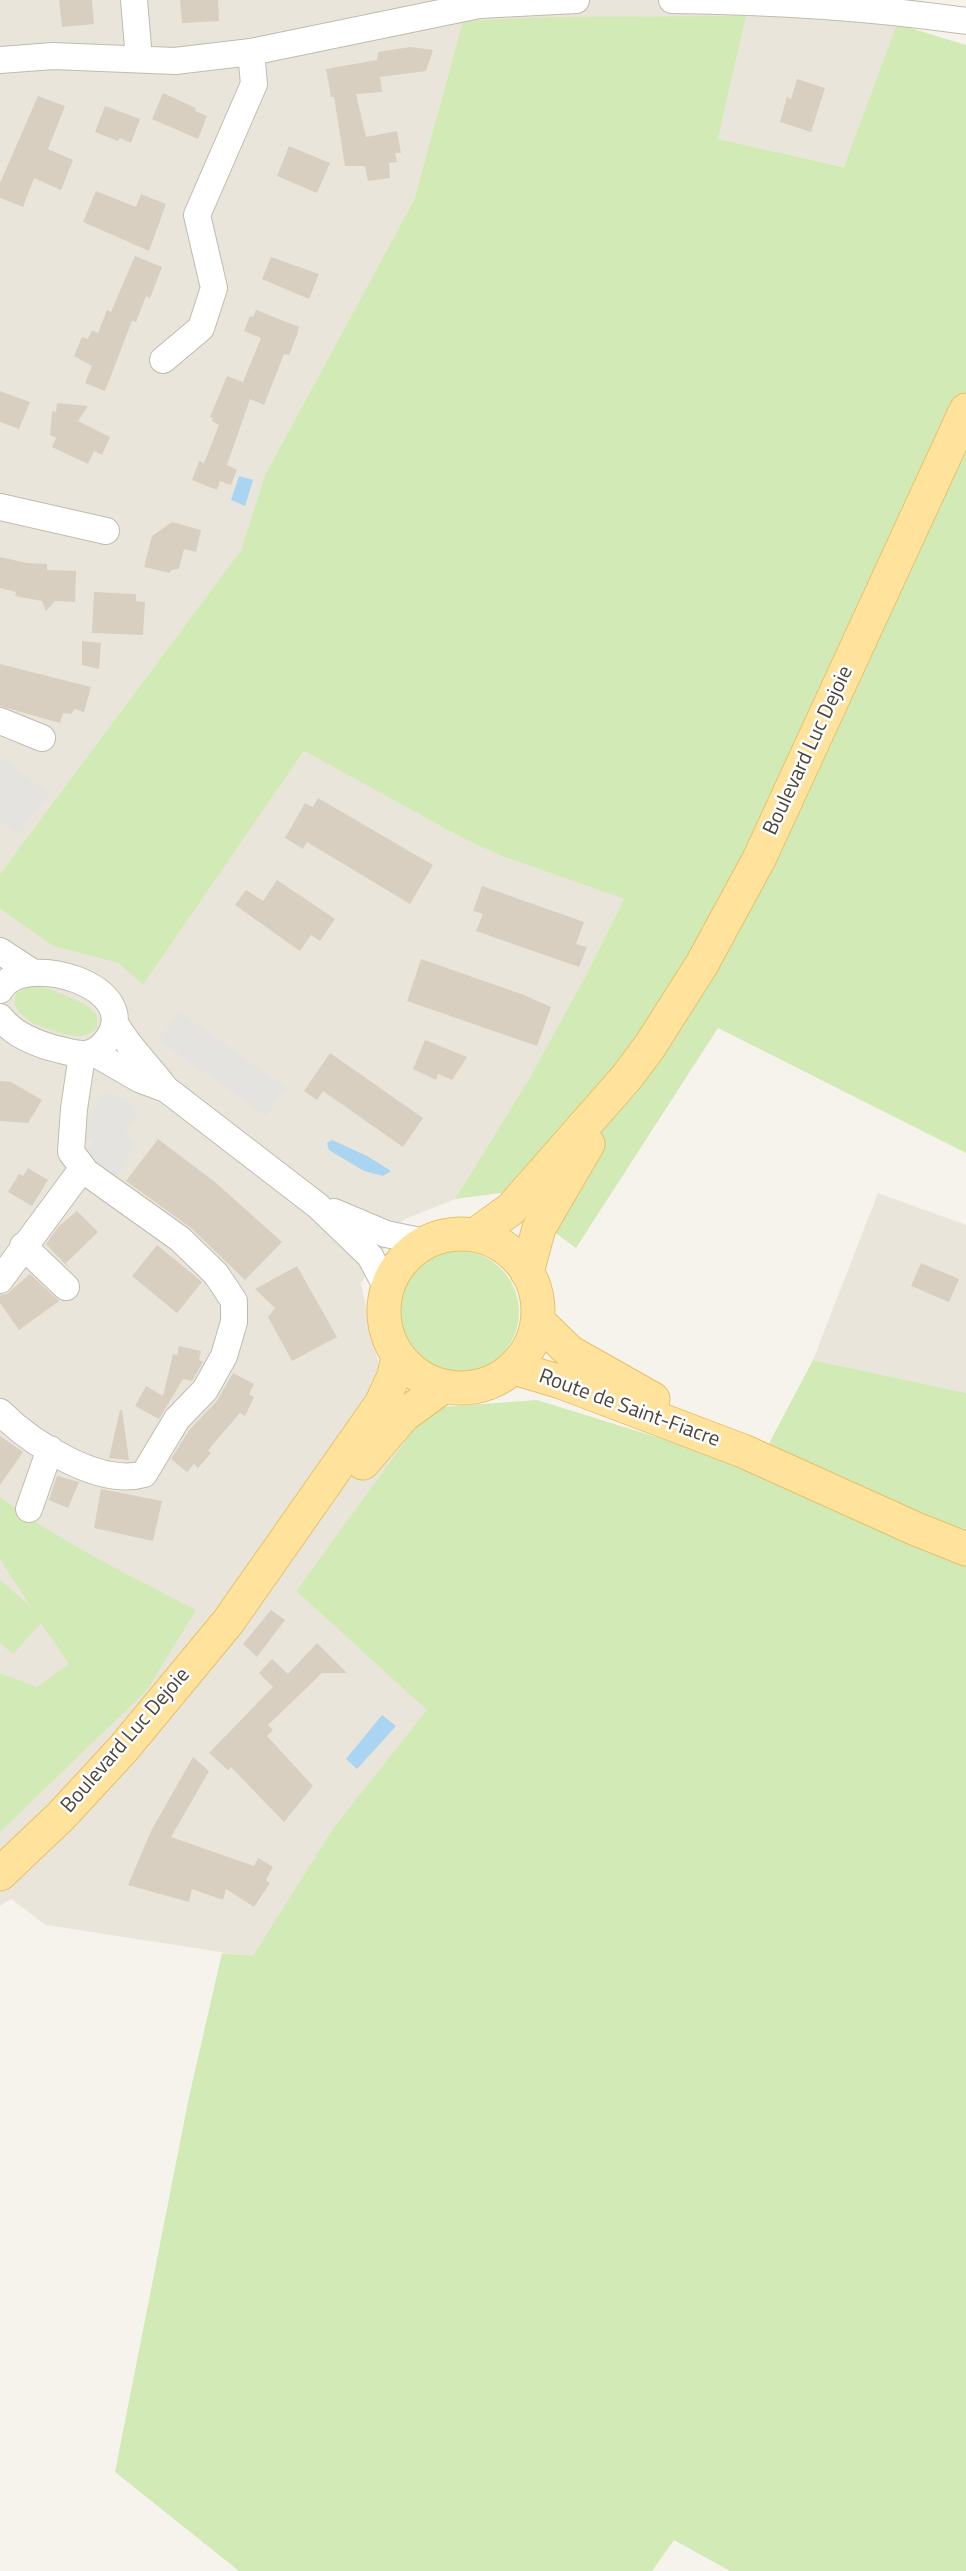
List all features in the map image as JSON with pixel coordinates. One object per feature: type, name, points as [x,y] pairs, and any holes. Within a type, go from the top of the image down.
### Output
[{"type":"main road","name":"Boulevard Luc Dejoie","points":[[475,1236],[512,1209],[626,1078],[650,1046],[702,964],[759,859],[966,410]]},
{"type":"main road","name":"Boulevard Luc Dejoie","points":[[527,1272],[539,1228],[626,1078]]},
{"type":"main road","points":[[449,1234],[475,1236],[497,1242],[512,1253],[527,1272],[536,1291],[538,1321],[534,1336],[514,1368],[479,1386],[444,1386],[422,1378],[398,1356],[385,1326],[383,1306],[387,1288],[403,1260],[425,1242],[449,1234]]},
{"type":"main road","name":"Route de Saint-Fiacre","points":[[538,1321],[570,1352],[743,1451]]},
{"type":"main road","name":"Boulevard Luc Dejoie","points":[[245,1600],[381,1404],[394,1376],[398,1356]]},
{"type":"main road","name":"Route de Saint-Fiacre","points":[[514,1368],[561,1382],[743,1451],[966,1549]]},
{"type":"main road","name":"Boulevard Luc Dejoie","points":[[0,1874],[61,1816],[123,1749],[245,1600],[404,1415],[444,1386]]},
{"type":"street","points":[[134,0],[139,59]]},
{"type":"street","points":[[0,60],[53,56],[176,61],[251,52],[455,8],[576,0]]},
{"type":"street","points":[[672,0],[896,10],[966,20]]},
{"type":"street","points":[[163,360],[201,328],[214,288],[197,215],[254,84],[251,52]]},
{"type":"street","points":[[0,507],[106,531]]},
{"type":"street","points":[[0,722],[42,738]]},
{"type":"street","points":[[0,951],[32,972]]},
{"type":"street","points":[[0,988],[11,978],[32,972],[76,980],[100,991],[111,1002],[116,1025],[124,1039],[166,1089],[318,1206],[370,1256],[387,1288]]},
{"type":"street","points":[[1,1021],[42,1045],[88,1054],[166,1089]]},
{"type":"street","points":[[0,1412],[11,1423],[50,1449],[87,1468],[130,1478],[144,1474],[177,1419],[205,1390],[224,1356],[234,1322],[234,1301],[216,1274],[180,1239],[82,1169],[71,1152],[71,1138],[88,1054],[106,1041],[116,1025]]},
{"type":"street","points":[[0,1280],[82,1169]]},
{"type":"street","points":[[318,1206],[386,1234],[425,1242]]},
{"type":"street","points":[[23,1247],[66,1287]]},
{"type":"street","points":[[29,1508],[50,1449]]},
{"type":"shaded area","points":[[0,0],[906,0],[845,167],[718,139],[746,16],[463,21],[414,200],[265,475],[241,550],[0,874]]},
{"type":"shaded area","points":[[304,751],[468,841],[502,856],[624,899],[529,1079],[455,1199],[403,1220],[361,1283],[380,1371],[429,1408],[296,1591],[428,1710],[334,1827],[253,1957],[46,1925],[11,1899],[0,1906],[0,909],[53,946],[118,963],[143,985]]},
{"type":"shaded area","points":[[0,757],[49,794],[18,835],[0,821]]},
{"type":"shaded area","points":[[179,1011],[286,1088],[266,1116],[159,1040]]},
{"type":"shaded area","points":[[105,1091],[128,1100],[137,1114],[124,1133],[136,1141],[116,1178],[86,1155],[93,1142],[81,1135]]},
{"type":"shaded area","points":[[878,1193],[966,1225],[966,1393],[813,1360]]},
{"type":"green space","points":[[746,16],[718,139],[844,167],[897,24],[966,45],[966,1153],[718,1028],[576,1248],[500,1193],[455,1199],[529,1079],[624,899],[502,856],[468,841],[304,751],[143,985],[118,963],[53,946],[0,909],[0,874],[241,550],[265,475],[414,200],[463,21],[551,17]]},
{"type":"green space","points":[[39,985],[87,1006],[97,1016],[97,1027],[88,1035],[77,1036],[59,1033],[32,1023],[14,1004],[16,994],[27,987]]},
{"type":"green space","points":[[458,1251],[481,1256],[501,1269],[514,1289],[519,1312],[514,1335],[501,1355],[481,1368],[458,1373],[435,1368],[415,1355],[402,1335],[397,1312],[402,1289],[415,1269],[435,1256]]},
{"type":"green space","points":[[813,1360],[966,1393],[966,2571],[730,2571],[674,2540],[652,2571],[239,2571],[115,2472],[189,2097],[222,1953],[253,1956],[334,1827],[427,1710],[296,1591],[429,1408],[537,1400],[756,1468]]},
{"type":"green space","points":[[0,1497],[71,1543],[196,1610],[147,1690],[0,1832],[0,1673],[37,1687],[69,1664],[41,1623],[13,1654],[0,1643],[0,1580],[31,1607],[0,1559]]},
{"type":"water","points":[[239,476],[253,480],[245,506],[231,500]]},
{"type":"water","points":[[332,1140],[367,1156],[391,1171],[383,1176],[364,1171],[329,1150],[327,1143]]},
{"type":"water","points":[[382,1715],[396,1726],[357,1769],[346,1759]]},
{"type":"building","points":[[59,0],[92,0],[94,24],[62,27]]},
{"type":"building","points":[[180,0],[218,0],[219,21],[182,23]]},
{"type":"building","points":[[410,47],[433,50],[426,71],[380,77],[382,92],[356,94],[366,137],[397,131],[401,153],[395,153],[397,162],[389,163],[390,178],[368,181],[365,166],[345,166],[334,97],[331,97],[326,69],[377,60],[378,52]]},
{"type":"building","points":[[797,79],[825,88],[811,132],[780,122],[787,97],[791,99]]},
{"type":"building","points":[[163,93],[207,116],[198,139],[152,119]]},
{"type":"building","points":[[38,96],[65,106],[48,149],[73,160],[61,190],[34,178],[23,207],[0,198],[0,183]]},
{"type":"building","points":[[105,106],[140,119],[131,143],[95,132]]},
{"type":"building","points":[[289,146],[330,163],[317,193],[277,176]]},
{"type":"building","points":[[96,191],[136,207],[141,194],[166,204],[149,251],[83,222]]},
{"type":"building","points":[[135,256],[162,267],[150,298],[146,296],[136,322],[132,321],[105,391],[85,383],[92,366],[74,356],[82,337],[88,339],[92,330],[98,333],[107,310],[111,312]]},
{"type":"building","points":[[271,257],[319,274],[309,299],[262,279]]},
{"type":"building","points":[[256,310],[299,327],[289,355],[284,354],[264,405],[250,399],[227,465],[237,470],[231,485],[220,481],[217,490],[192,480],[199,461],[204,463],[219,425],[210,417],[227,376],[243,382],[261,338],[244,331],[250,316],[253,317]]},
{"type":"building","points":[[0,391],[30,402],[19,429],[0,422]]},
{"type":"building","points":[[57,403],[88,406],[78,421],[110,437],[102,455],[94,451],[88,464],[52,447],[56,438],[50,435],[52,411],[56,412]]},
{"type":"building","points":[[172,522],[201,530],[196,552],[184,549],[179,569],[171,570],[170,573],[144,567],[152,536]]},
{"type":"building","points":[[0,557],[47,564],[47,570],[76,571],[75,602],[55,601],[46,611],[42,601],[15,596],[16,592],[0,588]]},
{"type":"building","points":[[94,592],[136,594],[136,601],[145,602],[143,635],[92,633]]},
{"type":"building","points":[[82,641],[101,643],[99,669],[82,665]]},
{"type":"building","points":[[0,664],[91,687],[84,712],[75,709],[71,714],[63,713],[60,723],[0,706]]},
{"type":"building","points":[[318,798],[433,865],[410,904],[307,842],[303,849],[285,838],[305,803],[313,807]]},
{"type":"building","points":[[277,880],[335,919],[320,941],[311,935],[300,951],[235,905],[246,890],[263,901]]},
{"type":"building","points":[[482,886],[584,922],[576,944],[587,947],[579,967],[476,931],[483,914],[473,911]]},
{"type":"building","points":[[421,959],[551,1007],[537,1046],[407,1001]]},
{"type":"building","points":[[425,1040],[467,1057],[452,1080],[438,1074],[436,1080],[413,1069]]},
{"type":"building","points":[[330,1053],[423,1118],[403,1147],[323,1091],[317,1100],[304,1091]]},
{"type":"building","points":[[0,1081],[11,1082],[42,1100],[28,1123],[0,1121]]},
{"type":"building","points":[[158,1139],[215,1182],[282,1242],[245,1280],[191,1228],[126,1181]]},
{"type":"building","points":[[28,1168],[48,1180],[32,1206],[8,1192],[19,1174],[23,1176]]},
{"type":"building","points":[[77,1211],[98,1232],[66,1263],[68,1267],[46,1244],[59,1226]]},
{"type":"building","points":[[157,1245],[202,1282],[177,1313],[132,1276]]},
{"type":"building","points":[[921,1263],[959,1279],[949,1302],[911,1286]]},
{"type":"building","points":[[297,1266],[337,1337],[292,1361],[268,1317],[275,1308],[255,1289]]},
{"type":"building","points":[[30,1274],[59,1301],[19,1330],[0,1303],[0,1295],[7,1294]]},
{"type":"building","points":[[179,1346],[201,1351],[199,1360],[203,1362],[192,1381],[183,1379],[159,1419],[135,1406],[146,1386],[163,1396],[173,1354],[177,1355]]},
{"type":"building","points":[[233,1373],[254,1384],[249,1394],[254,1397],[245,1416],[240,1413],[208,1450],[211,1453],[198,1468],[194,1464],[187,1472],[171,1459],[190,1429],[217,1401]]},
{"type":"building","points":[[122,1410],[129,1460],[109,1458]]},
{"type":"building","points":[[0,1436],[23,1452],[0,1485]]},
{"type":"building","points":[[57,1476],[79,1482],[68,1508],[49,1500]]},
{"type":"building","points":[[101,1489],[162,1501],[153,1541],[94,1528]]},
{"type":"building","points":[[271,1610],[285,1620],[257,1657],[243,1644]]},
{"type":"building","points":[[317,1643],[347,1673],[322,1673],[268,1725],[273,1730],[267,1736],[313,1786],[284,1822],[231,1767],[228,1770],[209,1753],[273,1687],[259,1673],[272,1659],[288,1674]]},
{"type":"building","points":[[193,1757],[209,1771],[171,1837],[254,1866],[258,1858],[273,1867],[266,1880],[270,1883],[254,1907],[226,1889],[223,1900],[192,1889],[189,1902],[128,1885],[151,1831]]}]
